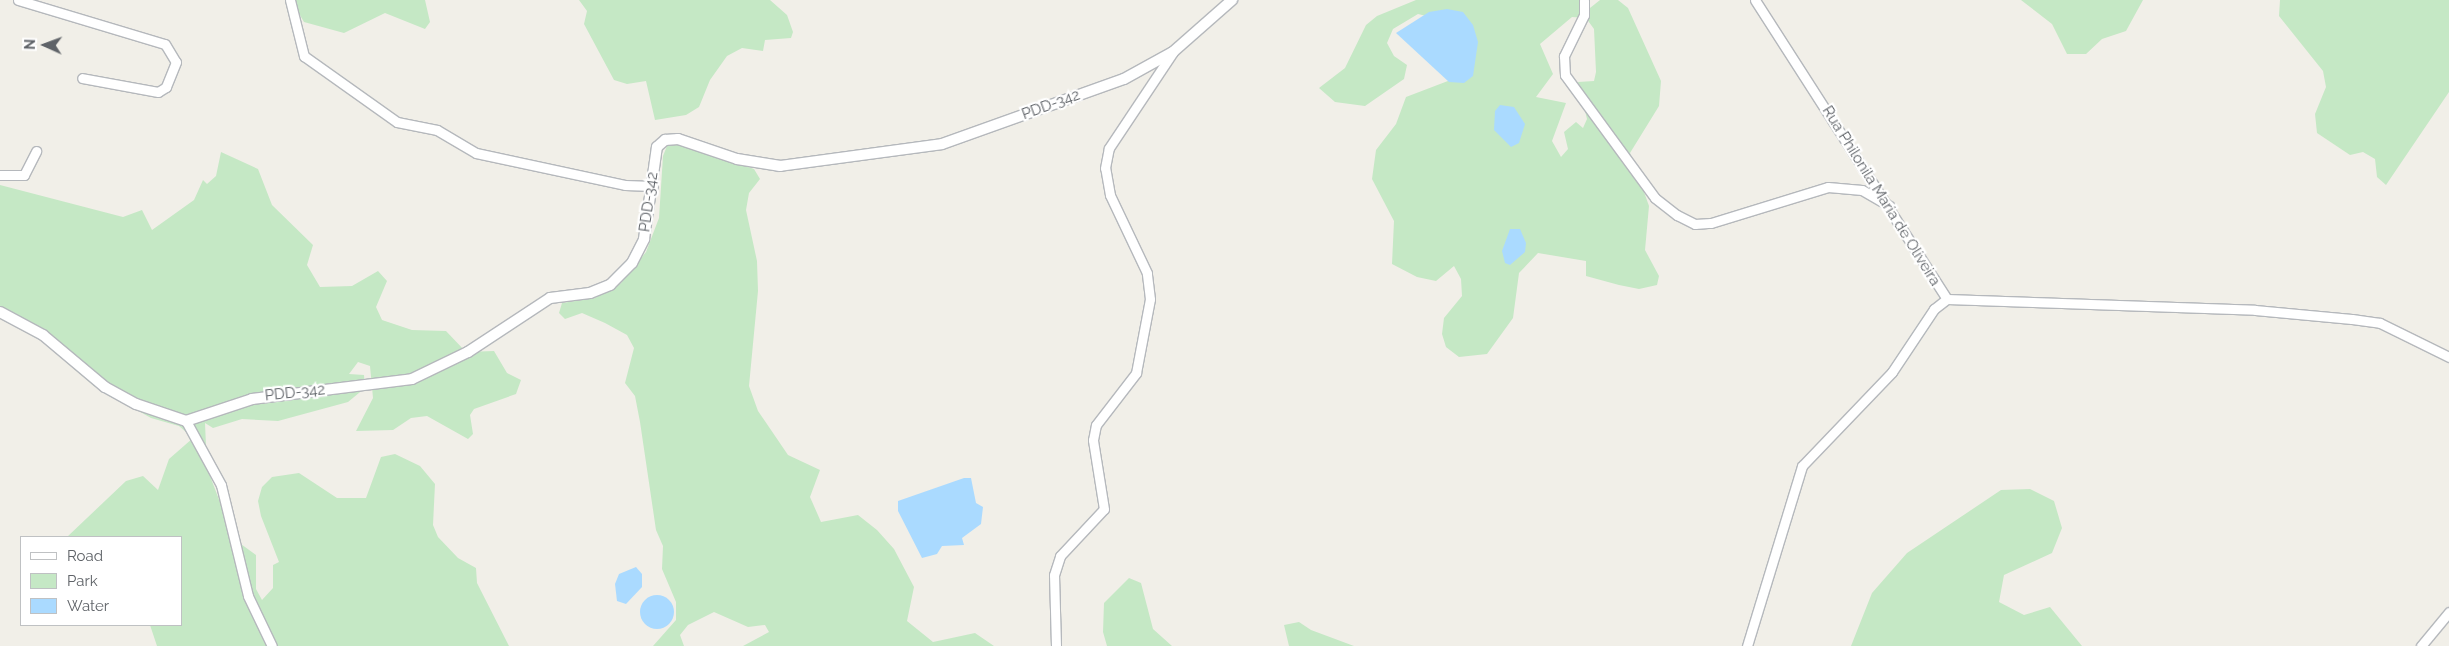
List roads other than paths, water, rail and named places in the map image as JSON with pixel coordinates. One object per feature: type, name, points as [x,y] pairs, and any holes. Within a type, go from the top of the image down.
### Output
[{"type":"street","points":[[18,0],[164,44],[176,62],[166,87],[158,92],[82,78]]},
{"type":"street","points":[[290,0],[304,56],[370,107],[397,122],[437,130],[476,153],[625,185],[654,186]]},
{"type":"street","name":"PDD-342","points":[[186,421],[252,398],[412,379],[468,352],[550,298],[590,293],[610,284],[632,263],[644,239],[654,186],[657,148],[665,140],[678,139],[737,159],[780,166],[942,144],[1124,79],[1173,52],[1232,0]]},
{"type":"street","points":[[1584,0],[1584,15],[1564,56],[1565,75],[1655,198],[1677,215],[1695,224],[1711,223],[1828,187],[1862,190],[1890,206]]},
{"type":"street","name":"Rua Philonila Maria de Oliveira","points":[[1747,646],[1802,466],[1892,372],[1934,309],[1947,299],[1890,206],[1755,0]]},
{"type":"street","points":[[1056,646],[1054,575],[1060,556],[1104,510],[1093,440],[1096,425],[1136,373],[1150,299],[1147,273],[1110,196],[1105,168],[1109,148],[1173,52]]},
{"type":"street","points":[[0,175],[24,175],[36,151]]},
{"type":"street","points":[[1947,299],[2255,310],[2352,319],[2380,323],[2449,357]]},
{"type":"street","points":[[0,312],[43,336],[105,387],[136,404],[186,421],[220,485],[248,596],[272,646]]},
{"type":"street","points":[[2421,646],[2449,612]]},
{"type":"water","points":[[1447,9],[1463,12],[1473,25],[1478,42],[1473,76],[1464,83],[1449,82],[1396,33],[1429,12]]},
{"type":"water","points":[[1500,105],[1514,107],[1525,124],[1519,143],[1511,147],[1494,130],[1495,111]]},
{"type":"water","points":[[1510,229],[1520,229],[1526,243],[1525,252],[1510,265],[1505,263],[1502,251]]},
{"type":"water","points":[[964,478],[971,478],[976,503],[983,507],[981,524],[962,538],[964,545],[942,546],[937,554],[922,558],[898,511],[898,501]]},
{"type":"water","points":[[636,567],[642,574],[642,587],[626,604],[617,601],[615,584],[619,574]]},
{"type":"water","points":[[657,595],[669,600],[674,612],[669,624],[657,629],[645,624],[640,612],[645,600]]}]
